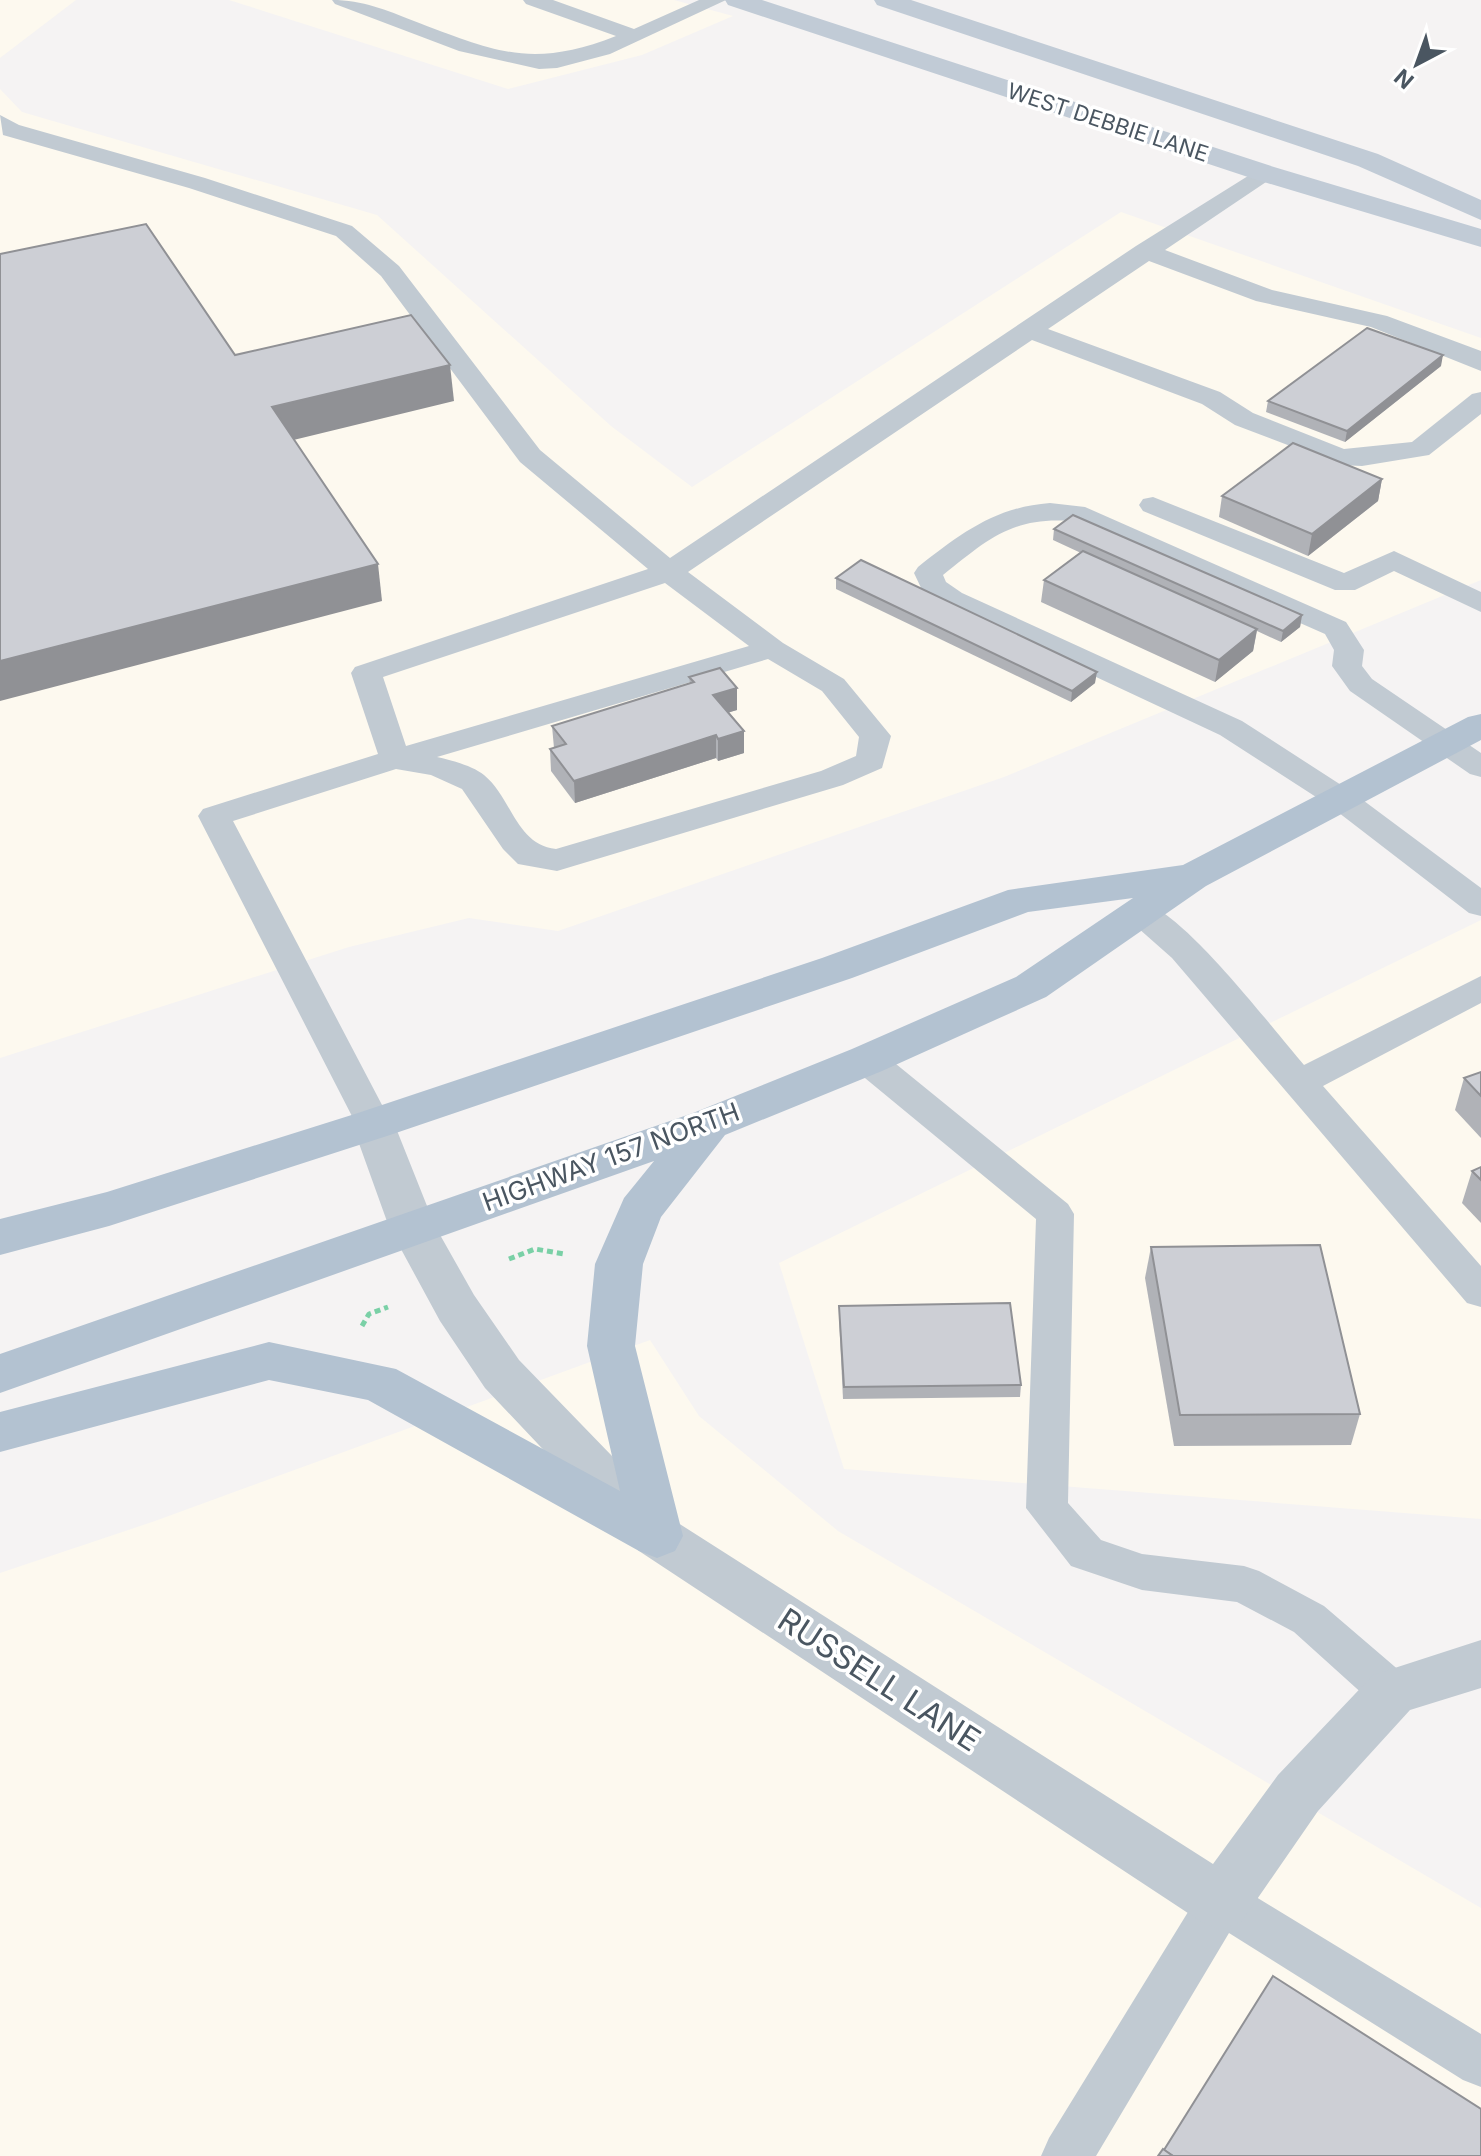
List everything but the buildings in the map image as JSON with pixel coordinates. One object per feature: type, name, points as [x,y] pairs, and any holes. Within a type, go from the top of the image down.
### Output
[{"type":"main road","name":"WEST DEBBIE LANE","points":[[737,0],[1264,173],[1481,238]]},
{"type":"main road","name":"WEST DEBBIE LANE","points":[[886,0],[1368,160],[1481,211]]},
{"type":"main road","name":"HIGHWAY 157 NORTH","points":[[0,1374],[709,1124],[867,1060],[1031,987],[1192,877],[1465,733]]},
{"type":"main road","name":"HIGHWAY 157 NORTH","points":[[0,1237],[109,1209],[374,1124],[837,968],[1022,899],[1192,877]]},
{"type":"main road","points":[[657,1536],[611,1346],[619,1264],[640,1210],[709,1124]]},
{"type":"main road","points":[[0,1432],[269,1361],[379,1383],[657,1536]]},
{"type":"street","name":"RUSSELL LANE","points":[[374,1124],[412,1227],[457,1308],[502,1374],[657,1536],[1221,1902]]},
{"type":"street","points":[[1221,1902],[1298,1793],[1392,1692],[1481,1664]]},
{"type":"lane","points":[[342,0],[498,56],[541,64],[582,55],[716,0]]},
{"type":"lane","points":[[533,0],[632,35]]},
{"type":"lane","points":[[0,122],[11,130],[197,183],[344,231],[390,271],[530,456],[669,572],[772,649],[833,685],[875,736],[871,761],[832,778],[557,860],[530,857],[515,842],[473,782],[439,767],[395,759]]},
{"type":"lane","points":[[395,759],[366,673],[669,572],[1264,173]]},
{"type":"lane","points":[[1144,251],[1265,296],[1378,321],[1481,363]]},
{"type":"lane","points":[[1028,330],[1211,398],[1244,419],[1340,457],[1362,458],[1419,449],[1435,440],[1481,400]]},
{"type":"lane","points":[[1153,505],[1345,584],[1394,560],[1481,603]]},
{"type":"lane","points":[[1481,767],[1465,733],[1361,685],[1347,666],[1349,650],[1336,628],[1075,513],[1042,509],[1011,515],[983,530],[928,573],[933,586],[952,599],[1231,728],[1341,799],[1481,905]]},
{"type":"lane","points":[[374,1124],[214,816],[395,759],[772,649]]},
{"type":"lane","points":[[1141,912],[1184,950],[1481,1292]]},
{"type":"lane","points":[[1299,1083],[1481,988]]},
{"type":"lane","points":[[867,1060],[1055,1214],[1047,1508],[1086,1553],[1142,1572],[1244,1584],[1309,1619],[1392,1692]]},
{"type":"lane","points":[[1067,2156],[1221,1902],[1481,2062]]},
{"type":"path","points":[[509,1259],[535,1249],[577,1256]]},
{"type":"path","points":[[365,1306],[369,1314],[388,1307]]},
{"type":"shaded area","points":[[0,0],[76,0],[0,58]]},
{"type":"shaded area","points":[[229,0],[674,0],[733,16],[642,55],[508,89]]},
{"type":"shaded area","points":[[0,89],[22,112],[377,215],[611,426],[692,487],[1121,212],[1481,338],[1481,580],[1004,777],[558,931],[469,918],[349,947],[0,1058]]},
{"type":"shaded area","points":[[1481,920],[1481,1519],[844,1469],[779,1263]]},
{"type":"shaded area","points":[[650,1340],[699,1416],[838,1531],[1481,1908],[1481,2156],[0,2156],[0,1573],[155,1521]]}]
